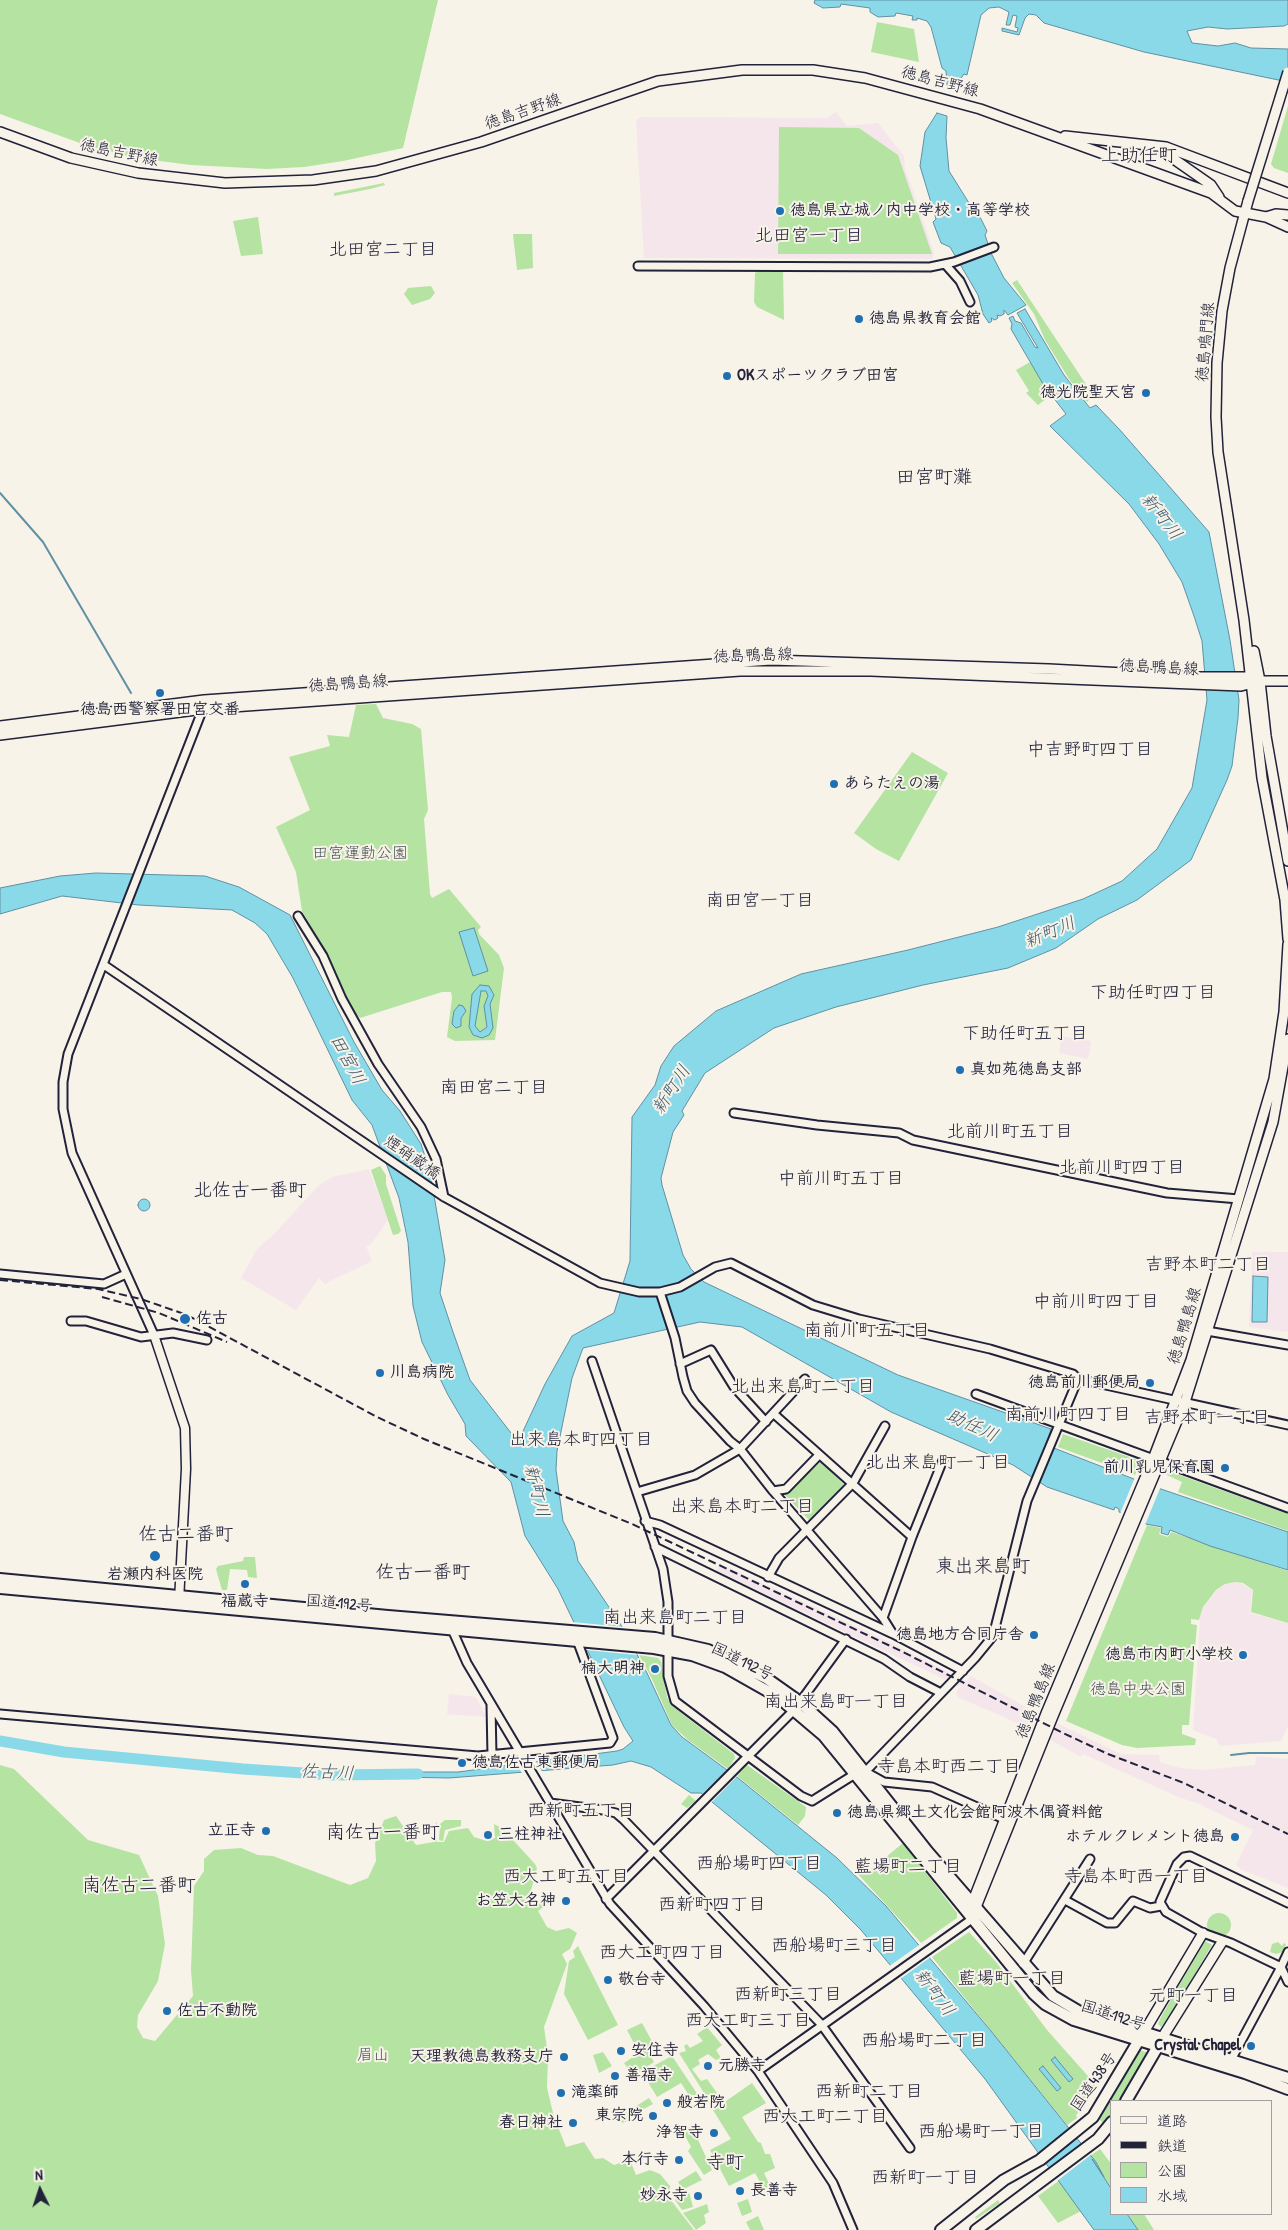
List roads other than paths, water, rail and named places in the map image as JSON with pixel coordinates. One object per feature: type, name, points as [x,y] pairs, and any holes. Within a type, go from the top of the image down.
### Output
[{"type":"highway","name":"国道192号","points":[[0,1579],[179,1600],[693,1646],[733,1661],[766,1678],[797,1706],[824,1736],[1034,1994],[1045,2004],[1074,2020],[1231,2060],[1288,2078]]},
{"type":"highway","name":"国道192号","points":[[0,1588],[179,1600]]},
{"type":"highway","name":"国道192号","points":[[797,1706],[833,1732],[1040,1985],[1066,2006],[1141,2037]]},
{"type":"highway","name":"国道438号","points":[[941,2230],[1004,2180],[1040,2160],[1093,2117],[1141,2037]]},
{"type":"highway","name":"国道192号","points":[[1160,2042],[1288,2089]]},
{"type":"highway","points":[[1127,2100],[1160,2042]]},
{"type":"highway","points":[[976,2230],[1090,2145],[1110,2124]]},
{"type":"main road","name":"徳島吉野線","points":[[0,132],[71,158],[138,173],[225,183],[313,180],[376,171],[481,142],[658,81],[742,70],[793,68],[857,77],[934,95],[1052,135],[1211,193],[1235,211],[1266,217],[1288,227]]},
{"type":"main road","name":"徳島鳴門線","points":[[1254,681],[1251,635],[1244,620],[1218,452],[1216,417],[1217,363],[1222,311],[1244,214],[1288,72]]},
{"type":"main road","name":"徳島吉野線","points":[[1052,135],[1166,147],[1288,194]]},
{"type":"main road","points":[[1166,147],[1168,155],[1211,185],[1221,200]]},
{"type":"main road","points":[[1266,217],[1276,214],[1288,215]]},
{"type":"main road","name":"徳島鴨島線","points":[[0,726],[204,705],[771,660],[1049,669],[1204,681],[1254,681]]},
{"type":"main road","points":[[1254,681],[1288,681]]},
{"type":"main road","points":[[1254,681],[1266,736],[1288,861]]},
{"type":"main road","points":[[1254,681],[1262,778],[1282,884],[1288,939]]},
{"type":"main road","name":"徳島鴨島線","points":[[0,735],[204,705]]},
{"type":"main road","name":"徳島鴨島線","points":[[1181,1401],[1274,1079],[1284,1012],[1288,944]]},
{"type":"main road","name":"徳島鴨島線","points":[[973,1905],[1133,1520],[1207,1331],[1284,1086],[1288,1039]]},
{"type":"main road","points":[[154,1335],[185,1428],[186,1469],[179,1600]]},
{"type":"main road","name":"徳島鴨島線","points":[[972,1919],[973,1905],[1004,1819],[1133,1520]]},
{"type":"main road","points":[[1141,2037],[1203,1933]]},
{"type":"main road","points":[[1160,2042],[1222,1942]]},
{"type":"street","points":[[638,266],[908,268],[954,262],[994,247]]},
{"type":"street","points":[[945,264],[960,281],[970,302]]},
{"type":"street","points":[[154,1335],[72,1154],[62,1109],[62,1082],[68,1054],[130,900],[204,705]]},
{"type":"street","points":[[298,916],[323,956],[342,999],[378,1064],[423,1130],[436,1160],[444,1197]]},
{"type":"street","name":"煙硝蔵橋","points":[[104,965],[444,1197],[582,1275],[618,1288],[639,1292],[660,1292],[680,1287],[715,1267],[731,1262],[813,1305],[859,1319],[990,1349],[1073,1374],[1078,1379]]},
{"type":"street","points":[[1274,1079],[1284,1086]]},
{"type":"street","points":[[734,1113],[817,1125],[899,1133],[912,1140],[1167,1193],[1239,1199]]},
{"type":"street","points":[[0,1274],[104,1284],[126,1274]]},
{"type":"street","points":[[660,1292],[687,1391],[695,1403],[730,1442],[740,1449],[883,1618],[893,1634]]},
{"type":"street","points":[[71,1321],[86,1321],[141,1337],[173,1332],[207,1340]]},
{"type":"street","points":[[1207,1331],[1288,1345]]},
{"type":"street","points":[[680,1364],[711,1350],[734,1387],[766,1422]]},
{"type":"street","points":[[592,1361],[637,1492],[645,1521],[663,1569],[667,1591],[668,1676],[675,1701],[809,1800],[815,1799],[855,1774],[866,1772],[963,1671],[993,1636],[1027,1501],[1078,1379],[1288,1425]]},
{"type":"street","points":[[637,1492],[694,1475],[740,1449],[805,1379]]},
{"type":"street","points":[[976,1394],[1288,1508]]},
{"type":"street","points":[[774,1414],[912,1537]]},
{"type":"street","points":[[768,1577],[776,1562],[853,1484],[885,1426]]},
{"type":"street","points":[[774,1491],[786,1488],[819,1455]]},
{"type":"street","points":[[883,1618],[912,1537],[943,1460]]},
{"type":"street","points":[[645,1521],[660,1525],[893,1634],[963,1671]]},
{"type":"street","points":[[655,1547],[846,1639],[941,1693]]},
{"type":"street","points":[[450,1625],[467,1663],[606,1898],[620,1917],[704,2006],[758,2071],[833,2183],[853,2230]]},
{"type":"street","points":[[0,1714],[492,1756],[521,1754],[612,1741],[578,1637]]},
{"type":"street","points":[[606,1898],[654,1852],[797,1706],[846,1639]]},
{"type":"street","points":[[491,1704],[492,1756]]},
{"type":"street","points":[[866,1772],[884,1782],[932,1787],[1004,1819]]},
{"type":"street","points":[[550,1803],[616,1813],[821,2024],[910,2148]]},
{"type":"street","points":[[1288,1903],[1201,1860],[1187,1856],[1177,1864],[1163,1893],[1161,1906],[1166,1912],[1203,1933],[1222,1942],[1231,1943],[1281,1967],[1288,1982]]},
{"type":"street","points":[[1023,1964],[1090,1859]]},
{"type":"street","points":[[1065,1900],[1107,1923],[1115,1923],[1134,1901],[1150,1908],[1161,1906]]},
{"type":"street","points":[[758,2071],[821,2024],[972,1919]]},
{"type":"street","points":[[1231,2060],[1288,1952]]},
{"type":"water","points":[[815,0],[1288,0],[1288,24],[1284,26],[1227,29],[1208,27],[1187,31],[1192,43],[1218,46],[1235,43],[1251,48],[1288,49],[1288,82],[1144,52],[1044,23],[1036,15],[1029,14],[1025,18],[1019,35],[1002,31],[1002,28],[1017,32],[1018,28],[1015,27],[1017,16],[1013,15],[1010,25],[1006,25],[1009,12],[999,7],[989,8],[981,15],[967,75],[964,74],[955,87],[947,85],[946,71],[942,68],[931,27],[927,21],[917,18],[917,20],[912,20],[913,16],[896,13],[895,16],[878,17],[870,12],[870,8],[841,4],[840,7],[823,8],[814,3]]},
{"type":"water","points":[[937,113],[947,116],[946,138],[949,171],[974,211],[977,211],[987,231],[985,235],[991,253],[1004,278],[1026,305],[1008,315],[1004,310],[1004,314],[997,315],[998,318],[995,320],[991,318],[992,321],[989,323],[983,314],[978,295],[950,247],[941,243],[933,222],[936,219],[920,166],[925,132]]},
{"type":"water","points":[[1025,309],[1064,375],[1090,408],[1096,405],[1120,430],[1209,532],[1230,640],[1239,700],[1232,766],[1227,780],[1191,860],[1137,900],[1098,919],[1056,948],[1008,968],[923,985],[836,1007],[774,1028],[705,1073],[682,1111],[684,1115],[673,1132],[661,1178],[662,1185],[683,1255],[691,1269],[704,1282],[898,1375],[1051,1429],[1046,1445],[1152,1486],[1288,1532],[1288,1570],[1210,1546],[1170,1530],[1168,1535],[1161,1533],[1162,1527],[1146,1524],[1119,1512],[1119,1509],[1115,1507],[1114,1510],[1047,1487],[1013,1465],[891,1412],[742,1327],[700,1322],[583,1348],[572,1378],[557,1451],[556,1470],[563,1521],[574,1542],[578,1561],[621,1625],[647,1673],[671,1725],[682,1737],[738,1778],[837,1858],[886,1906],[991,2031],[1096,2162],[1104,2177],[1092,2159],[1110,2187],[1110,2215],[1128,2215],[1138,2230],[1094,2230],[985,2079],[861,1930],[826,1895],[701,1793],[691,1793],[651,1767],[631,1761],[613,1765],[449,1778],[397,1777],[406,1772],[458,1772],[617,1751],[633,1741],[624,1727],[558,1589],[525,1536],[511,1482],[466,1436],[465,1424],[448,1395],[422,1342],[413,1306],[408,1242],[399,1198],[372,1125],[352,1100],[293,978],[267,934],[255,923],[232,910],[139,905],[62,896],[0,914],[0,888],[60,876],[96,873],[205,876],[239,887],[290,915],[354,1042],[382,1090],[400,1111],[421,1144],[430,1172],[445,1260],[440,1293],[470,1380],[518,1442],[545,1384],[572,1336],[614,1313],[630,1261],[632,1117],[655,1085],[661,1066],[674,1046],[716,1011],[801,974],[998,927],[1083,899],[1122,881],[1157,849],[1192,788],[1207,700],[1202,641],[1182,582],[1159,544],[1129,504],[1050,426],[1066,414],[1043,384],[1011,329],[1012,324],[1009,318],[1013,316],[1015,321],[1021,323],[1035,347],[1038,348],[1017,313]]},
{"type":"water","points":[[474,928],[488,971],[473,976],[459,932]]},
{"type":"water","points":[[480,985],[489,986],[494,995],[490,1004],[493,1028],[489,1035],[482,1038],[473,1035],[469,1027],[472,994]],"holes":[[[481,991],[486,991],[488,996],[484,1006],[487,1027],[480,1032],[475,1026]]]},
{"type":"water","points":[[459,1005],[463,1006],[466,1011],[461,1018],[461,1026],[456,1028],[452,1024],[454,1011]]},
{"type":"water","points":[[142,1199],[146,1199],[150,1205],[146,1211],[142,1211],[138,1207],[138,1203]]},
{"type":"water","points":[[1253,1276],[1268,1277],[1267,1322],[1252,1322]]},
{"type":"water","points":[[1055,2057],[1073,2079],[1069,2082],[1051,2060]]},
{"type":"water","points":[[1043,2066],[1061,2088],[1057,2091],[1039,2069]]},
{"type":"waterway","points":[[0,493],[43,542],[131,693]]},
{"type":"waterway","name":"佐古川","points":[[0,1741],[64,1752],[243,1769],[333,1775],[418,1774]]},
{"type":"waterway","points":[[1231,1755],[1288,1753]]},
{"type":"railway","points":[[0,1280],[98,1289],[141,1299],[187,1315],[377,1417],[424,1439],[632,1524],[903,1652],[1063,1733],[1108,1754],[1184,1783],[1288,1834]]},
{"type":"railway","points":[[102,1297],[159,1313],[227,1342]]},
{"type":"place","name":"徳島県立城ノ内中学校・高等学校","points":[[780,211]]},
{"type":"place","name":"徳島県教育会館","points":[[859,319]]},
{"type":"place","name":"OKスポーツクラブ田宮","points":[[727,376]]},
{"type":"place","name":"徳光院聖天宮","points":[[1146,393]]},
{"type":"place","name":"徳島西警察署田宮交番","points":[[160,693]]},
{"type":"place","name":"あらたえの湯","points":[[834,784]]},
{"type":"place","name":"真如苑徳島支部","points":[[960,1070]]},
{"type":"place","name":"佐古","points":[[185,1319]]},
{"type":"place","name":"川島病院","points":[[380,1373]]},
{"type":"place","name":"徳島前川郵便局","points":[[1150,1383]]},
{"type":"place","name":"前川乳児保育園","points":[[1225,1468]]},
{"type":"place","name":"岩瀬内科医院","points":[[155,1556]]},
{"type":"place","name":"福蔵寺","points":[[245,1584]]},
{"type":"place","name":"徳島地方合同庁舎","points":[[1034,1635]]},
{"type":"place","name":"徳島市内町小学校","points":[[1243,1655]]},
{"type":"place","name":"楠大明神","points":[[655,1669]]},
{"type":"place","name":"徳島佐古東郵便局","points":[[462,1763]]},
{"type":"place","name":"徳島県郷土文化会館阿波木偶資料館","points":[[837,1813]]},
{"type":"place","name":"立正寺","points":[[266,1831]]},
{"type":"place","name":"三柱神社","points":[[488,1835]]},
{"type":"place","name":"ホテルクレメント徳島","points":[[1235,1837]]},
{"type":"place","name":"お笠大名神","points":[[566,1901]]},
{"type":"place","name":"敬台寺","points":[[608,1980]]},
{"type":"place","name":"佐古不動院","points":[[167,2011]]},
{"type":"place","name":"Crystal Chapel","points":[[1251,2046]]},
{"type":"place","name":"安住寺","points":[[621,2051]]},
{"type":"place","name":"天理教徳島教務支庁","points":[[564,2057]]},
{"type":"place","name":"元勝寺","points":[[708,2066]]},
{"type":"place","name":"善福寺","points":[[615,2076]]},
{"type":"place","name":"滝薬師","points":[[561,2093]]},
{"type":"place","name":"般若院","points":[[667,2103]]},
{"type":"place","name":"東宗院","points":[[653,2116]]},
{"type":"place","name":"春日神社","points":[[573,2123]]},
{"type":"place","name":"浄智寺","points":[[714,2133]]},
{"type":"place","name":"本行寺","points":[[679,2160]]},
{"type":"place","name":"長善寺","points":[[740,2191]]},
{"type":"place","name":"妙永寺","points":[[698,2196]]},
{"type":"district","name":"上助任町","points":[[1139,156]]},
{"type":"district","name":"北田宮一丁目","points":[[809,236]]},
{"type":"district","name":"北田宮二丁目","points":[[383,250]]},
{"type":"district","name":"田宮町灘","points":[[934,478]]},
{"type":"district","name":"中吉野町四丁目","points":[[1090,750]]},
{"type":"district","name":"南田宮一丁目","points":[[760,901]]},
{"type":"district","name":"下助任町四丁目","points":[[1153,993]]},
{"type":"district","name":"下助任町五丁目","points":[[1025,1034]]},
{"type":"district","name":"南田宮二丁目","points":[[494,1088]]},
{"type":"district","name":"北前川町五丁目","points":[[1010,1132]]},
{"type":"district","name":"北前川町四丁目","points":[[1122,1168]]},
{"type":"district","name":"中前川町五丁目","points":[[841,1179]]},
{"type":"district","name":"北佐古一番町","points":[[250,1191]]},
{"type":"district","name":"吉野本町二丁目","points":[[1208,1265]]},
{"type":"district","name":"中前川町四丁目","points":[[1096,1302]]},
{"type":"district","name":"南前川町五丁目","points":[[867,1331]]},
{"type":"district","name":"北出来島町二丁目","points":[[803,1387]]},
{"type":"district","name":"南前川町四丁目","points":[[1068,1415]]},
{"type":"district","name":"吉野本町一丁目","points":[[1207,1418]]},
{"type":"district","name":"出来島本町四丁目","points":[[581,1440]]},
{"type":"district","name":"北出来島町一丁目","points":[[938,1463]]},
{"type":"district","name":"出来島本町二丁目","points":[[742,1507]]},
{"type":"district","name":"佐古二番町","points":[[186,1535]]},
{"type":"district","name":"東出来島町","points":[[983,1567]]},
{"type":"district","name":"佐古一番町","points":[[423,1573]]},
{"type":"district","name":"南出来島町二丁目","points":[[675,1618]]},
{"type":"district","name":"南出来島町一丁目","points":[[836,1702]]},
{"type":"district","name":"寺島本町西二丁目","points":[[949,1767]]},
{"type":"district","name":"西新町五丁目","points":[[581,1811]]},
{"type":"district","name":"南佐古一番町","points":[[383,1833]]},
{"type":"district","name":"西船場町四丁目","points":[[759,1864]]},
{"type":"district","name":"藍場町二丁目","points":[[908,1867]]},
{"type":"district","name":"西大工町五丁目","points":[[566,1877]]},
{"type":"district","name":"寺島本町西一丁目","points":[[1136,1877]]},
{"type":"district","name":"南佐古二番町","points":[[139,1886]]},
{"type":"district","name":"西新町四丁目","points":[[712,1905]]},
{"type":"district","name":"西船場町三丁目","points":[[834,1946]]},
{"type":"district","name":"西大工町四丁目","points":[[662,1953]]},
{"type":"district","name":"藍場町一丁目","points":[[1012,1979]]},
{"type":"district","name":"西新町三丁目","points":[[788,1995]]},
{"type":"district","name":"元町一丁目","points":[[1193,1996]]},
{"type":"district","name":"西大工町三丁目","points":[[748,2021]]},
{"type":"district","name":"西船場町二丁目","points":[[924,2041]]},
{"type":"district","name":"西新町二丁目","points":[[869,2092]]},
{"type":"district","name":"西大工町二丁目","points":[[825,2117]]},
{"type":"district","name":"西船場町一丁目","points":[[981,2132]]},
{"type":"district","name":"寺町","points":[[725,2163]]},
{"type":"district","name":"西新町一丁目","points":[[925,2178]]},
{"type":"water label","name":"新町川","points":[[1161,517]]},
{"type":"water label","name":"新町川","points":[[1050,933]]},
{"type":"water label","name":"田宮川","points":[[347,1060]]},
{"type":"water label","name":"新町川","points":[[672,1090]]},
{"type":"water label","name":"助任川","points":[[972,1426]]},
{"type":"water label","name":"新町川","points":[[536,1491]]},
{"type":"water label","name":"新町川","points":[[934,1993]]},
{"type":"park label","name":"田宮運動公園","points":[[360,854]]},
{"type":"park label","name":"徳島中央公園","points":[[1138,1690]]},
{"type":"park label","name":"眉山","points":[[373,2056]]}]
